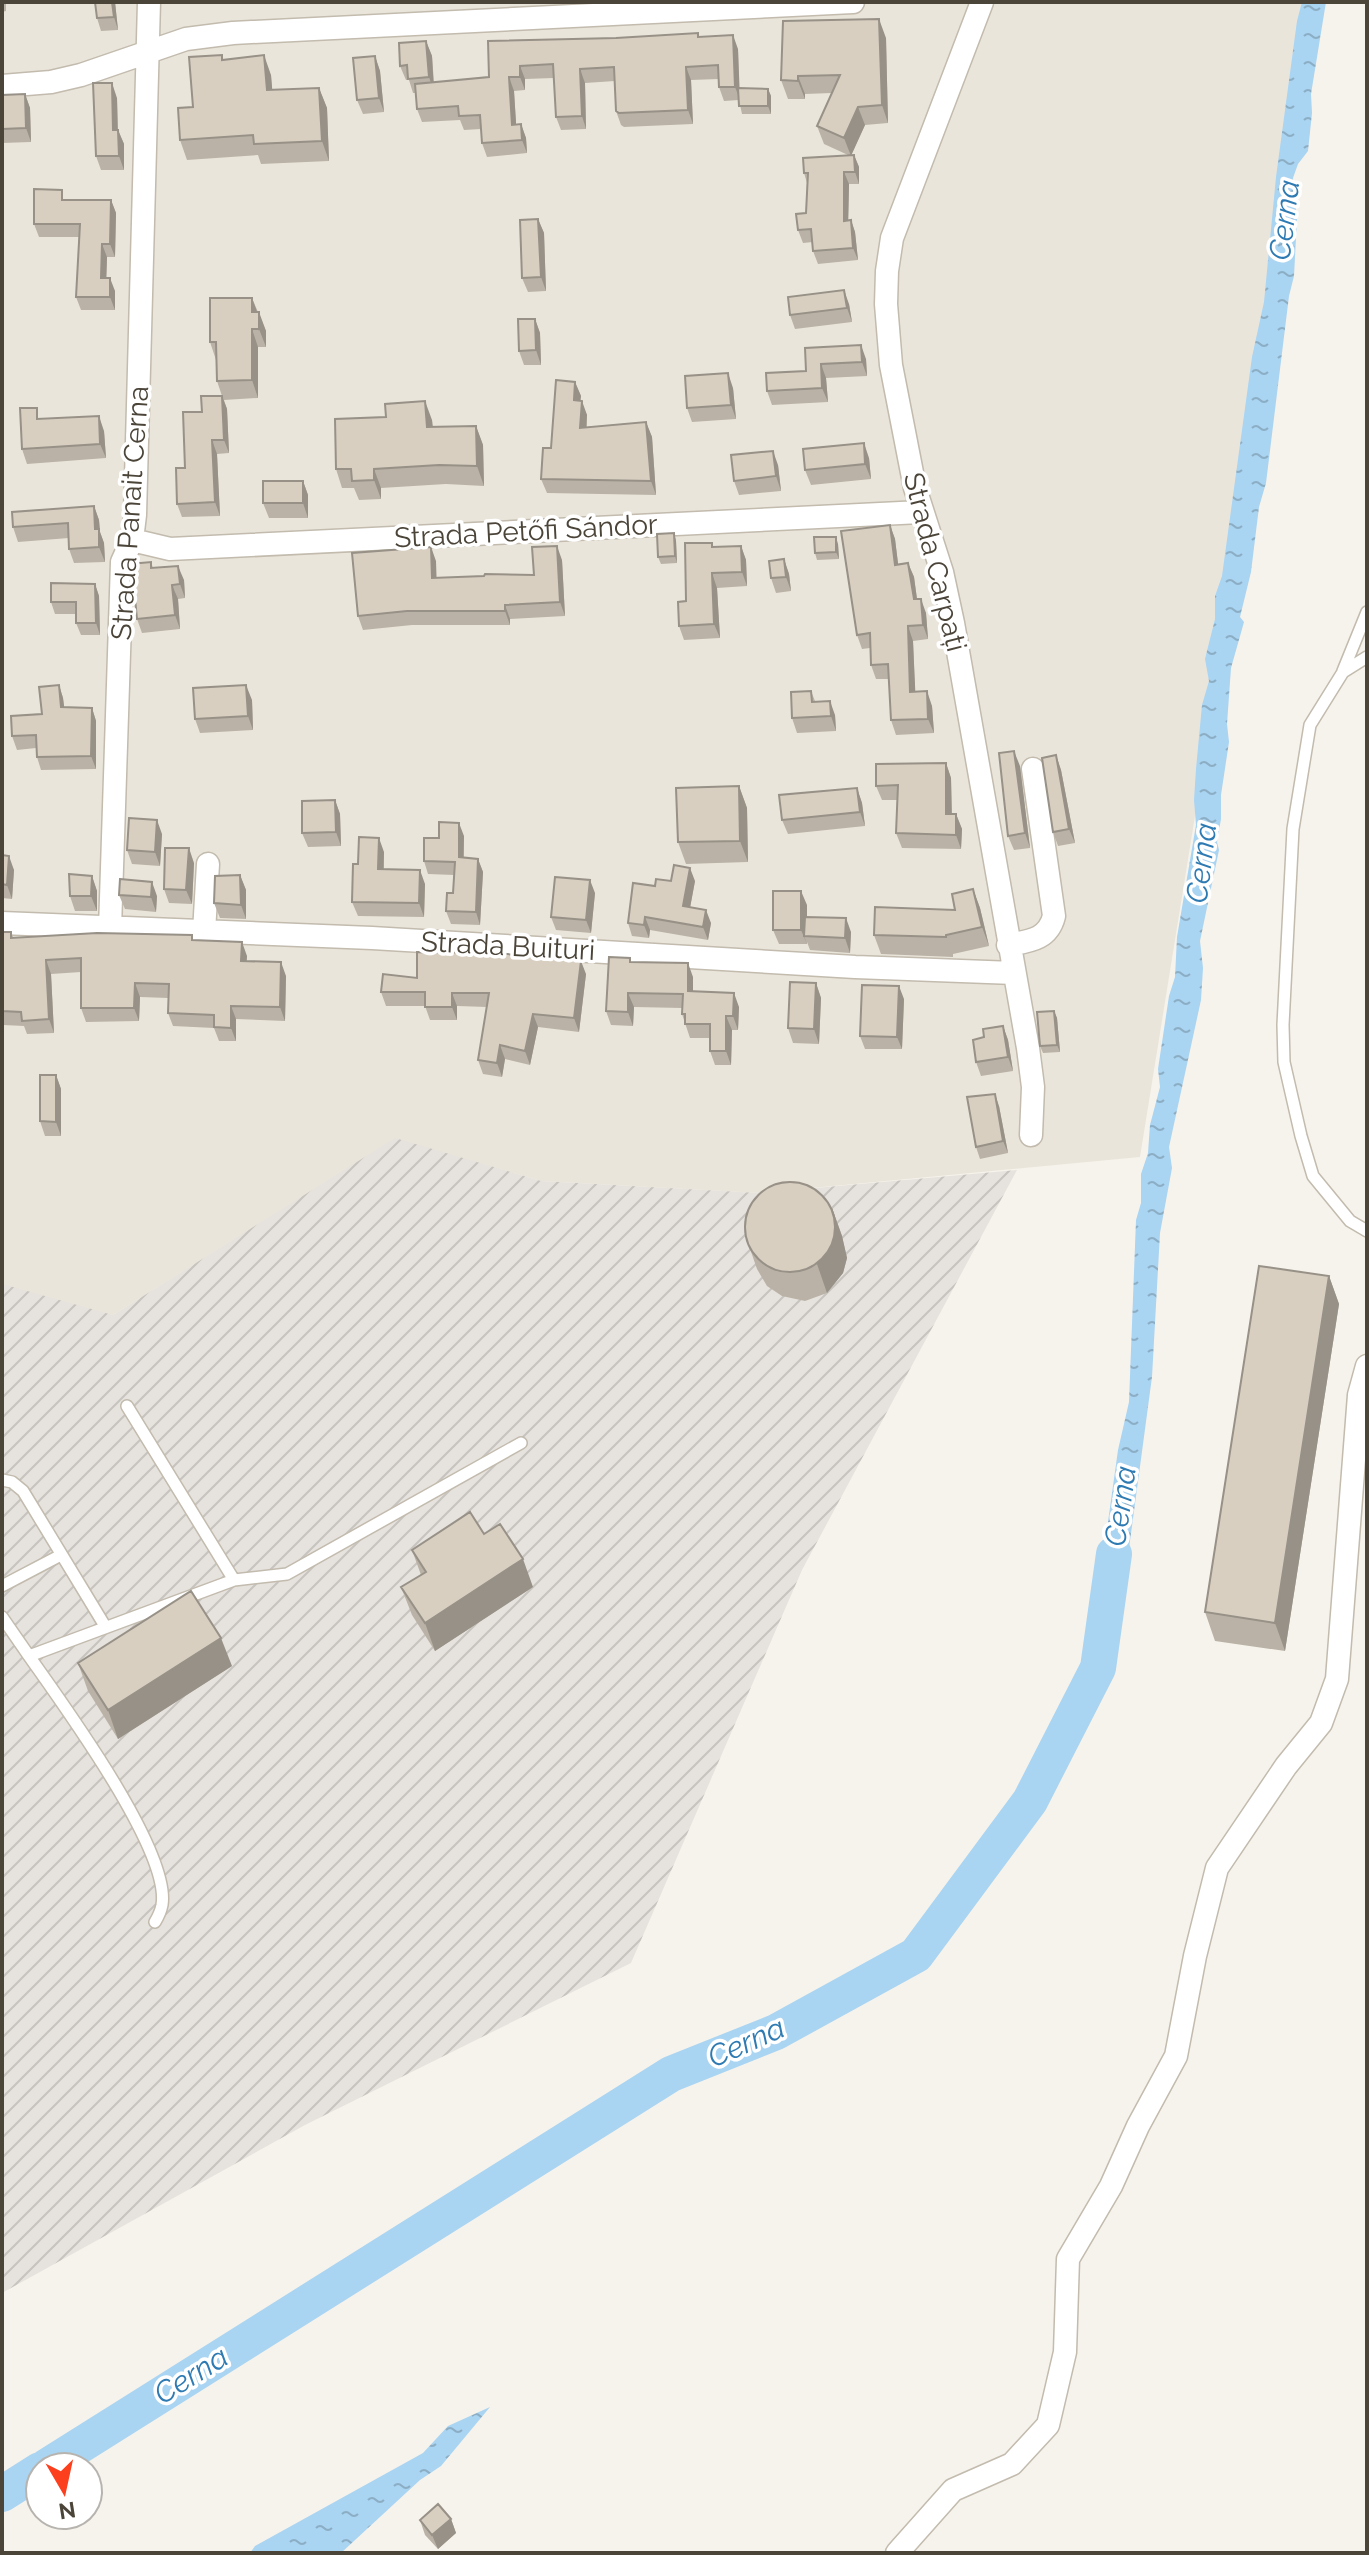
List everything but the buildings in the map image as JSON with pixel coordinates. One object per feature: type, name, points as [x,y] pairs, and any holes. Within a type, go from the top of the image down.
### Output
[{"type":"street","name":"Strada Panait Cerna","points":[[110,929],[122,562],[132,540],[141,344],[149,2]]},
{"type":"street","points":[[2,86],[51,82],[81,75],[186,39],[233,33],[853,2]]},
{"type":"street","name":"Strada Carpați","points":[[982,2],[892,238],[887,271],[887,330],[891,365],[921,512],[942,572],[953,623],[1033,1087],[1031,1135]]},
{"type":"street","name":"Strada Petőfi Sándor","points":[[132,540],[170,549],[921,512]]},
{"type":"street","points":[[1008,945],[1037,939],[1045,934],[1054,916],[1033,769]]},
{"type":"street","points":[[204,932],[208,864]]},
{"type":"street","name":"Strada Buituri","points":[[2,923],[538,947],[855,967],[1014,973]]},
{"type":"street","points":[[897,2553],[953,2490],[1012,2464],[1048,2425],[1065,2352],[1068,2259],[1111,2186],[1138,2126],[1176,2056],[1195,1956],[1217,1868],[1286,1766],[1321,1723],[1337,1679],[1359,1395],[1367,1366]]},
{"type":"lane","points":[[1367,612],[1343,672],[1310,725],[1293,829],[1283,1025],[1287,1075],[1313,1176],[1350,1221],[1367,1231]]},
{"type":"lane","points":[[1343,672],[1367,657]]},
{"type":"lane","points":[[127,1406],[234,1580]]},
{"type":"lane","points":[[29,1656],[234,1580],[287,1574],[521,1443]]},
{"type":"lane","points":[[2,1480],[12,1482],[23,1491],[105,1626]]},
{"type":"lane","points":[[2,1586],[61,1555]]},
{"type":"lane","points":[[2,1617],[110,1774],[157,1866],[163,1904],[155,1922]]},
{"type":"shaded area","points":[[2,2],[1305,2],[1235,568],[1140,1157],[759,1193],[541,1181],[395,1139],[113,1315],[2,1288]]},
{"type":"shaded area","points":[[395,1138],[541,1181],[759,1193],[1017,1170],[802,1570],[631,1963],[305,2125],[2,2293],[2,1284],[113,1315]]},
{"type":"water","points":[[1302,2],[1326,2],[1311,94],[1308,151],[1298,164],[1293,178],[1297,219],[1294,276],[1266,483],[1240,617],[1244,622],[1231,668],[1227,724],[1229,742],[1221,795],[1219,850],[1200,941],[1203,968],[1201,1000],[1169,1147],[1172,1168],[1160,1233],[1152,1377],[1121,1608],[1097,1601],[1118,1450],[1129,1402],[1136,1220],[1141,1203],[1141,1174],[1160,1087],[1158,1069],[1169,996],[1175,977],[1177,937],[1196,825],[1196,769],[1202,705],[1209,681],[1205,659],[1215,619],[1215,596],[1222,576],[1252,357],[1264,302],[1276,177]]},
{"type":"water","points":[[490,2407],[441,2466],[420,2480],[341,2553],[250,2553],[255,2546],[423,2453],[448,2426]]},
{"type":"waterway","name":"Cerna","points":[[71,2451],[671,2074],[776,2032],[916,1955],[1030,1801],[1098,1668],[1114,1554]]},
{"type":"waterway","name":"Cerna","points":[[2,2494],[24,2480]]}]
